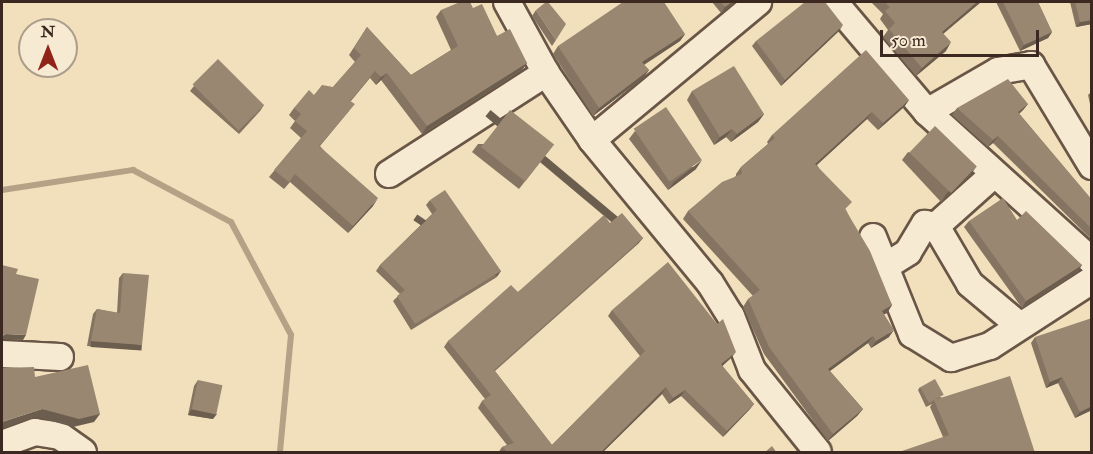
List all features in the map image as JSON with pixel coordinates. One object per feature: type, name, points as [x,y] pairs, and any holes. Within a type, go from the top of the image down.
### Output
[{"type":"street","points":[[507,2],[546,73],[592,140],[710,283],[731,316],[752,370],[818,453]]},
{"type":"street","points":[[592,140],[758,2]]},
{"type":"street","points":[[834,2],[927,112],[992,176],[1092,261]]},
{"type":"street","points":[[927,112],[998,71],[1031,65],[1092,166]]},
{"type":"street","points":[[389,174],[546,73]]},
{"type":"street","points":[[936,226],[992,176]]},
{"type":"street","points":[[886,266],[908,252],[925,224],[936,226],[970,284],[1020,326]]},
{"type":"street","points":[[873,237],[886,266],[902,317],[912,334],[934,352],[951,358],[970,356],[1092,280]]},
{"type":"street","points":[[2,354],[60,357]]},
{"type":"street","points":[[2,444],[35,432],[60,436],[83,453]]},
{"type":"building","points":[[460,2],[470,2],[473,8],[482,4],[497,36],[510,29],[527,63],[427,126],[387,73],[381,77],[375,71],[350,101],[355,104],[319,146],[378,198],[353,226],[295,174],[289,182],[274,170],[307,131],[295,121],[301,114],[294,108],[309,90],[314,95],[322,85],[333,87],[361,55],[354,48],[367,27],[411,75],[458,46],[441,10]]},
{"type":"building","points":[[546,2],[566,24],[556,40],[536,10]]},
{"type":"building","points":[[623,2],[664,2],[685,34],[642,62],[649,70],[599,108],[558,46]]},
{"type":"building","points":[[721,2],[732,2],[725,7]]},
{"type":"building","points":[[805,2],[825,2],[843,25],[785,80],[756,41]]},
{"type":"building","points":[[884,2],[977,2],[942,32],[951,42],[922,68],[889,29],[895,23],[885,11],[890,7]]},
{"type":"building","points":[[1003,2],[1038,2],[1052,32],[1024,45]]},
{"type":"building","points":[[1075,2],[1092,2],[1092,20],[1080,22]]},
{"type":"building","points":[[866,50],[909,100],[883,123],[872,112],[815,164],[852,202],[845,209],[870,251],[892,305],[882,311],[894,330],[876,341],[873,336],[828,369],[863,409],[833,434],[769,347],[748,299],[760,290],[688,211],[722,182],[742,174],[741,167],[775,138],[772,135]]},
{"type":"building","points":[[218,59],[264,105],[239,130],[193,84]]},
{"type":"building","points":[[734,66],[764,114],[737,134],[732,129],[720,137],[692,91]]},
{"type":"building","points":[[1008,79],[1028,104],[1018,112],[1092,200],[1092,229],[998,136],[993,140],[957,108]]},
{"type":"building","points":[[666,107],[702,160],[669,182],[634,129]]},
{"type":"building","points":[[510,110],[554,144],[525,182],[481,147]]},
{"type":"building","points":[[935,126],[977,166],[951,193],[909,153]]},
{"type":"building","points":[[445,190],[501,271],[415,324],[397,296],[405,290],[380,265],[437,210],[430,200]]},
{"type":"building","points":[[1003,198],[1017,220],[1026,211],[1082,265],[1026,301],[969,221]]},
{"type":"building","points":[[622,213],[643,238],[494,370],[552,445],[645,351],[612,310],[668,262],[717,324],[723,319],[736,352],[721,364],[754,404],[727,431],[685,390],[673,398],[666,387],[600,453],[509,453],[502,447],[514,443],[482,401],[491,395],[448,341],[511,285],[518,292],[604,215],[610,223]]},
{"type":"building","points":[[2,265],[18,269],[16,274],[39,279],[26,335],[6,334],[2,336]]},
{"type":"building","points":[[123,273],[149,275],[142,345],[91,341],[97,309],[120,313]]},
{"type":"building","points":[[1092,318],[1092,406],[1080,412],[1062,377],[1050,382],[1035,337]]},
{"type":"building","points":[[88,365],[100,414],[79,419],[42,409],[2,422],[2,368],[34,367],[35,377]]},
{"type":"building","points":[[1010,376],[1035,453],[896,453],[949,435],[934,400]]},
{"type":"building","points":[[935,379],[944,395],[929,403],[920,387]]},
{"type":"building","points":[[198,380],[222,385],[216,415],[192,409]]},
{"type":"building","points":[[772,446],[777,453],[764,453]]},
{"type":"waterway","points":[[2,190],[133,170],[231,222],[291,335],[280,452]]}]
